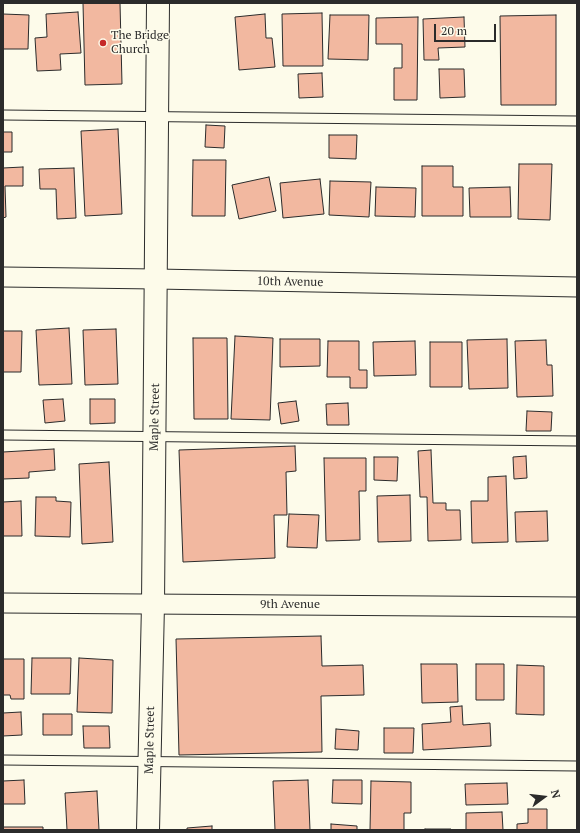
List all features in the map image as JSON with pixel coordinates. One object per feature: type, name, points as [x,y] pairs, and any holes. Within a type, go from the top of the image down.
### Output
[{"type":"street","name":"Maple Street","points":[[148,830],[153,604],[158,3]]},
{"type":"street","name":"10th Avenue","points":[[3,277],[577,287]]},
{"type":"street","name":"9th Avenue","points":[[3,603],[577,607]]},
{"type":"lane","points":[[3,115],[577,121]]},
{"type":"lane","points":[[3,435],[577,441]]},
{"type":"lane","points":[[3,760],[577,766]]},
{"type":"building","name":"The Bridge Church","points":[[83,3],[120,3],[122,84],[85,85]]},
{"type":"building","points":[[78,12],[81,53],[60,54],[61,70],[37,71],[35,38],[47,37],[46,14]]},
{"type":"building","points":[[322,13],[323,66],[283,66],[282,14]]},
{"type":"building","points":[[3,14],[29,15],[28,49],[3,49]]},
{"type":"building","points":[[265,14],[266,38],[272,38],[275,67],[239,70],[235,17]]},
{"type":"building","points":[[330,15],[369,15],[368,60],[328,59]]},
{"type":"building","points":[[556,15],[556,105],[501,105],[500,16]]},
{"type":"building","points":[[418,17],[417,100],[394,100],[394,68],[402,68],[402,44],[376,44],[376,18]]},
{"type":"building","points":[[464,17],[465,47],[438,48],[439,60],[424,60],[423,19]]},
{"type":"building","points":[[439,69],[464,69],[465,97],[440,98]]},
{"type":"building","points":[[322,73],[323,97],[299,98],[298,74]]},
{"type":"building","points":[[206,125],[225,126],[224,148],[205,147]]},
{"type":"building","points":[[118,129],[122,214],[85,216],[81,131]]},
{"type":"building","points":[[3,132],[12,132],[12,152],[3,152]]},
{"type":"building","points":[[329,135],[357,135],[356,159],[329,158]]},
{"type":"building","points":[[193,160],[226,160],[225,216],[192,216]]},
{"type":"building","points":[[519,164],[552,164],[550,220],[518,219]]},
{"type":"building","points":[[422,166],[453,166],[453,187],[463,187],[463,216],[422,216]]},
{"type":"building","points":[[23,167],[23,186],[5,186],[6,217],[3,218],[3,168]]},
{"type":"building","points":[[74,168],[76,218],[57,219],[56,189],[40,189],[39,169]]},
{"type":"building","points":[[269,177],[276,211],[239,219],[232,185]]},
{"type":"building","points":[[320,179],[324,214],[283,218],[280,183]]},
{"type":"building","points":[[330,181],[371,182],[369,217],[329,215]]},
{"type":"building","points":[[376,187],[416,188],[415,217],[375,216]]},
{"type":"building","points":[[510,187],[511,217],[470,217],[469,188]]},
{"type":"building","points":[[69,328],[72,384],[39,385],[36,330]]},
{"type":"building","points":[[116,329],[118,384],[85,385],[83,330]]},
{"type":"building","points":[[3,331],[22,331],[21,372],[3,372]]},
{"type":"building","points":[[235,336],[273,338],[270,420],[231,419]]},
{"type":"building","points":[[193,338],[227,338],[228,419],[194,419]]},
{"type":"building","points":[[280,339],[320,339],[320,366],[280,367]]},
{"type":"building","points":[[507,339],[508,388],[469,389],[467,340]]},
{"type":"building","points":[[546,340],[547,365],[552,365],[553,396],[517,397],[515,341]]},
{"type":"building","points":[[328,341],[359,341],[359,370],[367,370],[367,388],[350,388],[350,377],[327,377]]},
{"type":"building","points":[[415,341],[416,375],[374,376],[373,342]]},
{"type":"building","points":[[430,342],[462,342],[462,387],[430,387]]},
{"type":"building","points":[[63,399],[65,421],[45,423],[43,400]]},
{"type":"building","points":[[90,399],[115,399],[115,423],[90,424]]},
{"type":"building","points":[[296,401],[299,421],[281,424],[278,403]]},
{"type":"building","points":[[348,403],[349,425],[327,425],[326,404]]},
{"type":"building","points":[[527,411],[552,412],[551,431],[526,431]]},
{"type":"building","points":[[295,446],[296,471],[286,472],[287,515],[274,515],[275,558],[183,562],[179,450]]},
{"type":"building","points":[[54,449],[55,470],[29,472],[29,478],[3,479],[3,452]]},
{"type":"building","points":[[431,450],[433,503],[446,503],[446,510],[460,510],[461,540],[428,541],[427,497],[420,497],[418,451]]},
{"type":"building","points":[[526,456],[527,478],[514,479],[513,457]]},
{"type":"building","points":[[374,457],[398,457],[397,481],[374,480]]},
{"type":"building","points":[[324,458],[366,458],[366,491],[359,491],[360,540],[326,541]]},
{"type":"building","points":[[109,462],[113,542],[82,544],[79,464]]},
{"type":"building","points":[[506,476],[508,542],[472,543],[471,501],[488,501],[488,477]]},
{"type":"building","points":[[410,495],[411,541],[378,542],[377,496]]},
{"type":"building","points":[[36,497],[56,497],[56,501],[71,502],[70,537],[35,536]]},
{"type":"building","points":[[21,501],[22,536],[3,536],[3,502]]},
{"type":"building","points":[[547,511],[548,541],[516,542],[515,512]]},
{"type":"building","points":[[289,514],[319,515],[317,548],[287,547]]},
{"type":"building","points":[[321,636],[322,666],[363,665],[364,695],[321,696],[322,752],[179,755],[176,639]]},
{"type":"building","points":[[32,658],[71,658],[70,694],[31,694]]},
{"type":"building","points":[[79,658],[113,660],[112,713],[77,712]]},
{"type":"building","points":[[3,659],[24,659],[24,699],[11,699],[10,695],[3,695]]},
{"type":"building","points":[[421,664],[457,664],[458,702],[422,703]]},
{"type":"building","points":[[476,664],[504,664],[504,700],[476,700]]},
{"type":"building","points":[[517,665],[544,666],[544,715],[516,714]]},
{"type":"building","points":[[462,706],[463,725],[490,723],[491,746],[423,750],[422,724],[451,722],[450,707]]},
{"type":"building","points":[[21,712],[22,735],[3,736],[3,713]]},
{"type":"building","points":[[43,714],[72,714],[72,735],[43,735]]},
{"type":"building","points":[[83,726],[109,726],[110,748],[84,748]]},
{"type":"building","points":[[384,728],[414,728],[413,753],[384,753]]},
{"type":"building","points":[[336,729],[359,731],[358,750],[335,749]]},
{"type":"building","points":[[24,780],[25,804],[3,804],[3,781]]},
{"type":"building","points":[[308,780],[310,830],[275,830],[273,781]]},
{"type":"building","points":[[333,780],[362,780],[362,804],[332,803]]},
{"type":"building","points":[[371,781],[411,782],[411,813],[404,813],[404,830],[370,830]]},
{"type":"building","points":[[507,783],[508,804],[466,805],[465,784]]},
{"type":"building","points":[[97,791],[99,830],[67,830],[65,793]]},
{"type":"building","points":[[528,809],[547,809],[547,830],[517,830],[517,824],[528,823]]},
{"type":"building","points":[[502,812],[503,830],[466,830],[466,813]]},
{"type":"building","points":[[331,824],[357,826],[357,830],[331,830]]},
{"type":"building","points":[[212,826],[212,830],[187,830],[187,828]]},
{"type":"building","points":[[3,827],[43,827],[43,830],[3,830]]},
{"type":"building","points":[[451,829],[451,830],[425,830]]},
{"type":"place","name":"The Bridge Church","points":[[103,43]]}]
